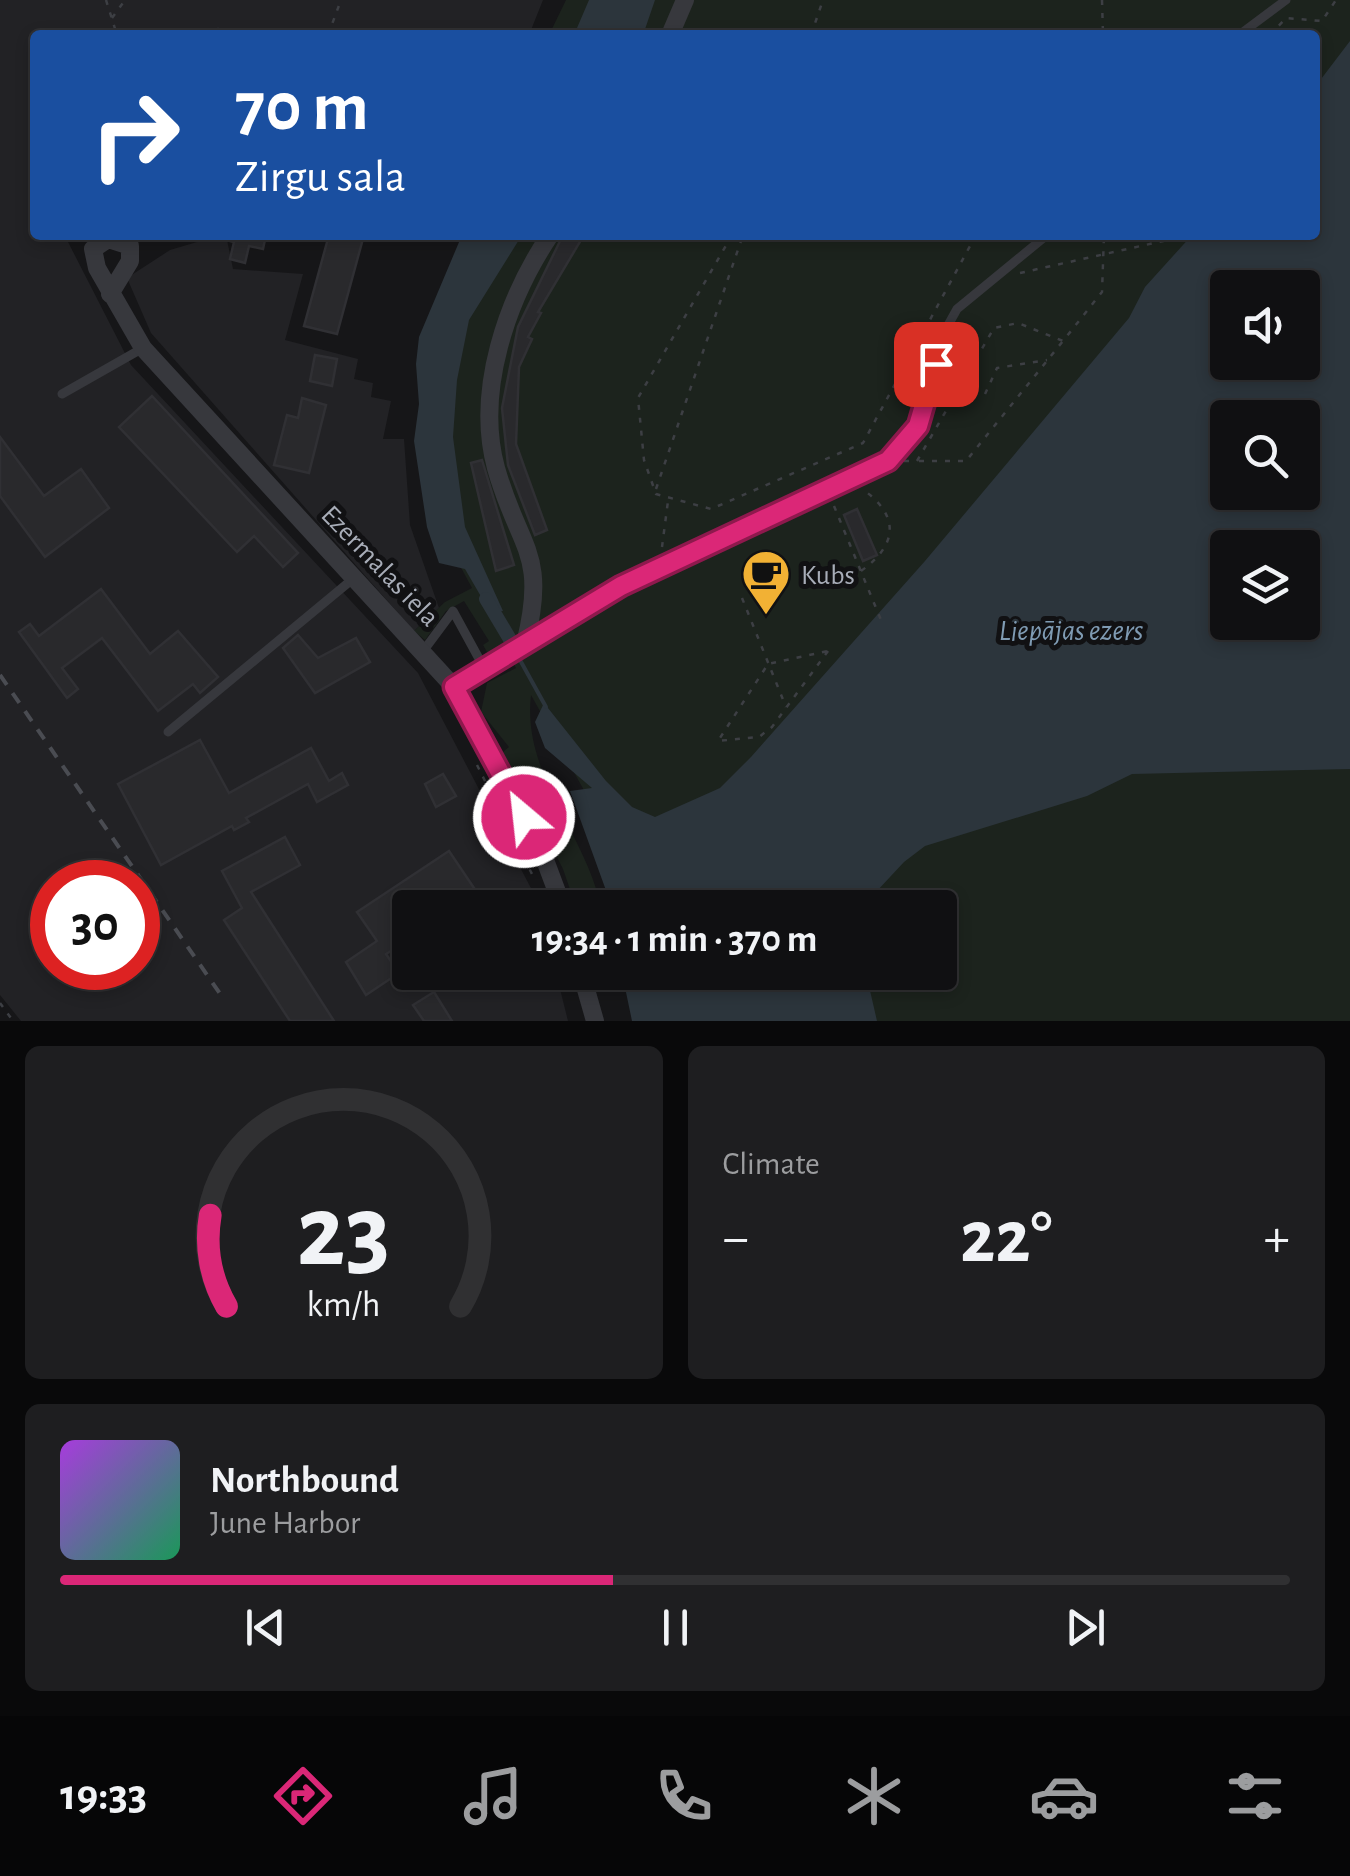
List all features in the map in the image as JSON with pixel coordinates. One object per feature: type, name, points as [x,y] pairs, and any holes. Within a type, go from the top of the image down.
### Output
[{"type":"street","points":[[672,30],[685,0]]},
{"type":"street","points":[[525,644],[536,580],[534,560],[496,468],[491,395],[501,342],[524,284],[547,240]]},
{"type":"street","name":"Ezermalas iela","points":[[110,294],[143,348],[454,687],[542,852],[556,890]]},
{"type":"street","points":[[454,687],[484,666],[665,564],[851,481]]},
{"type":"street","points":[[586,990],[595,1021]]},
{"type":"lane","points":[[1246,30],[1286,0]]},
{"type":"lane","points":[[851,481],[888,461],[918,426],[942,336],[953,314],[972,292],[1040,240]]},
{"type":"lane","points":[[62,394],[143,348]]},
{"type":"lane","points":[[168,732],[354,578]]},
{"type":"lane","points":[[424,650],[453,611],[484,666]]},
{"type":"path","points":[[106,0],[115,30]]},
{"type":"path","points":[[111,20],[126,0]]},
{"type":"path","points":[[330,30],[341,0]]},
{"type":"path","points":[[812,30],[822,0]]},
{"type":"path","points":[[1102,0],[1103,30]]},
{"type":"path","points":[[1275,30],[1286,18],[1322,21],[1336,0]]},
{"type":"path","points":[[729,240],[638,398],[644,460],[655,492],[668,500],[710,509],[864,443],[973,240]]},
{"type":"path","points":[[655,492],[741,240]]},
{"type":"path","points":[[888,461],[966,462],[1102,292],[1104,240]]},
{"type":"path","points":[[1019,273],[1171,240]]},
{"type":"path","points":[[918,461],[994,328],[1018,322],[1063,341]]},
{"type":"path","points":[[985,394],[997,368],[1049,360]]},
{"type":"path","points":[[829,490],[881,620]]},
{"type":"path","points":[[665,564],[662,538],[668,500]]},
{"type":"path","points":[[860,572],[883,556],[889,542],[886,512],[876,500]]},
{"type":"path","points":[[742,598],[786,709]]},
{"type":"path","points":[[828,652],[786,709],[758,737],[718,741],[768,664],[828,652]]},
{"type":"path","points":[[475,758],[536,884]]},
{"type":"path","points":[[0,1003],[13,1021]]},
{"type":"shaded area","points":[[0,0],[543,0],[531,30],[30,30],[30,240],[67,240],[131,365],[418,673],[532,890],[392,890],[392,990],[560,990],[568,1021],[21,1021],[0,995]]},
{"type":"shaded area","points":[[566,0],[1350,0],[1350,1021],[675,1021],[666,990],[957,990],[957,890],[636,890],[630,873],[531,695],[536,751],[596,890],[570,890],[503,752],[509,747],[481,712],[487,683],[516,668],[506,648],[490,657],[483,645],[489,641],[464,601],[446,611],[425,640],[414,631],[445,602],[472,588],[451,549],[438,383],[475,240],[1320,240],[1320,30],[551,30]]},
{"type":"shaded area","points":[[204,240],[227,240],[233,269],[303,274],[285,340],[358,359],[354,379],[373,383],[371,397],[391,401],[383,439],[404,439],[410,525],[439,608],[414,631],[151,333],[127,278],[170,250]]},
{"type":"water","points":[[589,0],[655,0],[645,30],[576,30]]},
{"type":"water","name":"Liepājas ezers","points":[[1350,41],[1350,769],[1132,774],[1087,796],[925,846],[878,890],[606,890],[570,791],[592,788],[545,748],[535,722],[544,703],[606,781],[632,807],[655,817],[720,788],[925,561],[1129,318],[1145,287],[1187,240],[1320,240],[1320,80]]},
{"type":"water","points":[[460,240],[519,240],[469,320],[457,380],[453,437],[465,527],[503,611],[490,612],[465,569],[439,563],[427,527],[414,441],[419,404],[419,337]]},
{"type":"water","points":[[626,990],[870,990],[877,1021],[632,1021]]},
{"type":"building","points":[[226,240],[265,240],[263,249],[249,246],[245,263],[230,259],[234,242]]},
{"type":"building","points":[[328,240],[363,240],[337,334],[304,326]]},
{"type":"building","points":[[561,240],[581,240],[538,312],[541,313],[519,367],[516,444],[547,530],[535,535],[508,465],[502,408],[518,327]]},
{"type":"building","points":[[315,355],[337,359],[332,386],[310,381]]},
{"type":"building","points":[[152,396],[298,553],[283,567],[254,536],[237,552],[119,427]]},
{"type":"building","points":[[302,398],[326,405],[309,473],[274,465],[287,415],[298,418]]},
{"type":"building","points":[[0,437],[44,496],[81,469],[109,508],[45,557],[0,496]]},
{"type":"building","points":[[482,460],[514,565],[496,571],[471,463]]},
{"type":"building","points":[[857,509],[877,555],[863,561],[844,515]]},
{"type":"building","points":[[101,589],[150,654],[178,631],[218,677],[200,693],[193,684],[158,711],[102,638],[62,668],[78,689],[67,698],[19,632],[30,624],[39,636]]},
{"type":"building","points":[[298,635],[318,658],[356,638],[370,662],[315,693],[283,648]]},
{"type":"building","points":[[200,740],[229,793],[311,748],[329,781],[342,773],[348,785],[317,802],[308,784],[246,818],[249,822],[234,830],[232,826],[161,865],[118,784]]},
{"type":"building","points":[[443,774],[456,796],[436,807],[425,784]]},
{"type":"building","points":[[285,837],[300,865],[251,892],[334,1021],[290,1021],[224,920],[242,908],[222,871]]},
{"type":"building","points":[[449,851],[475,890],[392,890],[392,950],[386,954],[392,963],[392,978],[366,995],[346,962],[377,941],[357,912]]},
{"type":"building","points":[[434,992],[452,1021],[424,1021],[413,1005]]},
{"type":"waterway","points":[[486,599],[511,641]]},
{"type":"waterway","points":[[520,660],[546,707]]},
{"type":"railway","points":[[0,675],[223,998]]},
{"type":"place","name":"Kubs","points":[[766,616]]},
{"type":"route","points":[[524,817],[454,687],[621,586],[888,461],[918,426],[936,364]]}]
